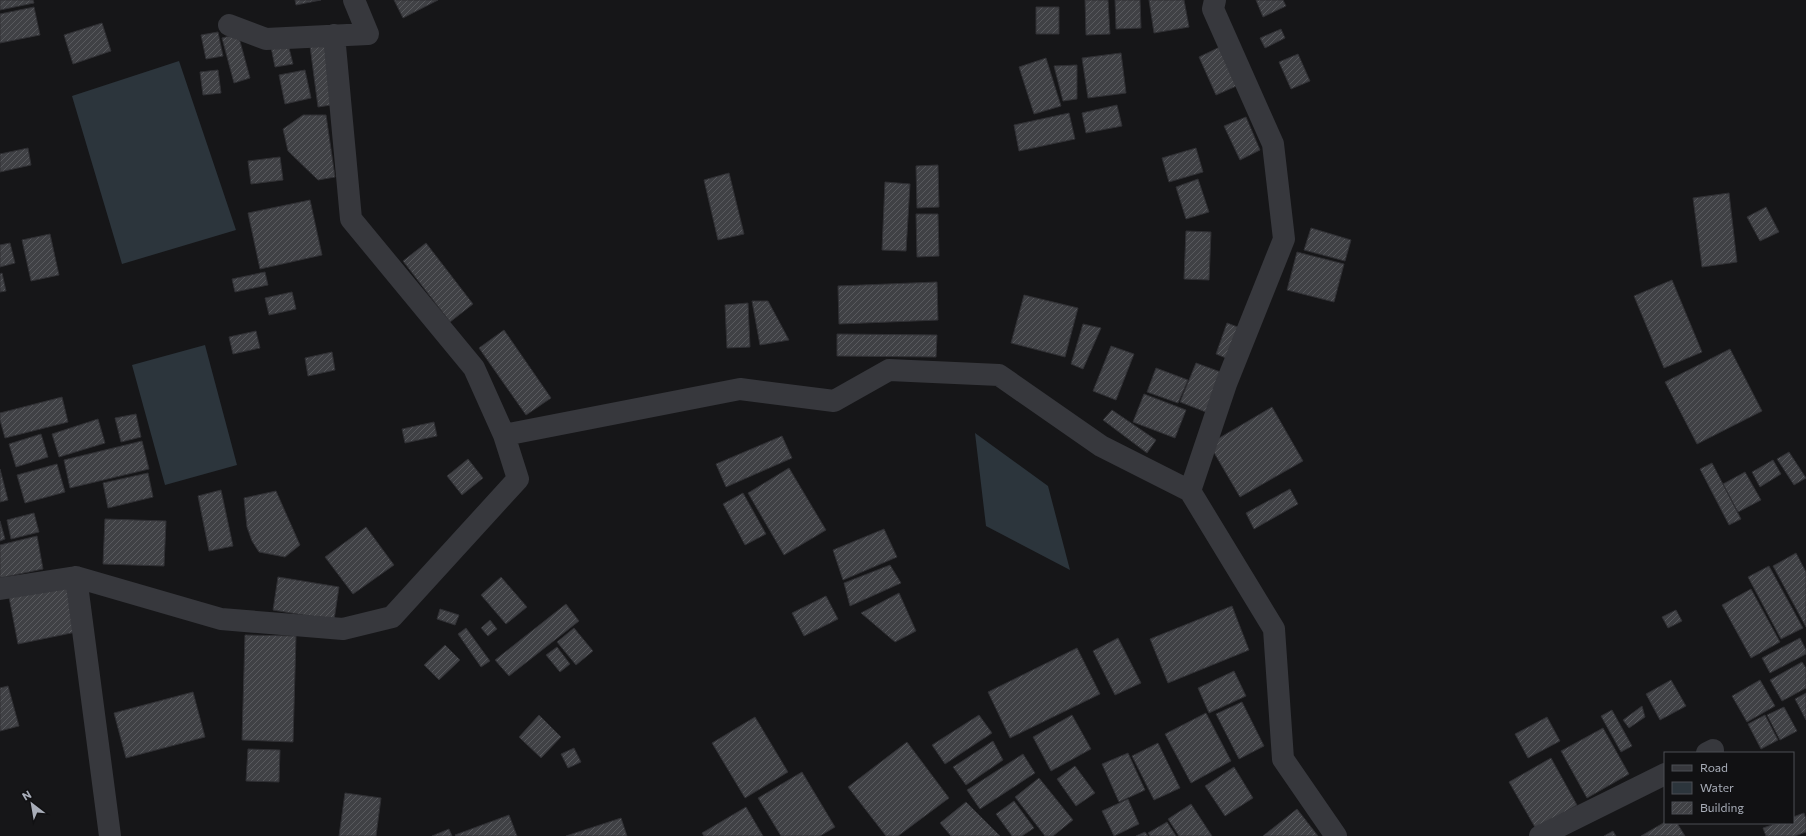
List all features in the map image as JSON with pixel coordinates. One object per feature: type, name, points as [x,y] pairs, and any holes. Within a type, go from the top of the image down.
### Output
[{"type":"street","points":[[229,25],[266,39],[368,34],[354,0]]},
{"type":"street","points":[[1190,491],[1226,384],[1284,239],[1272,144],[1213,9],[1215,0]]},
{"type":"street","points":[[0,588],[76,577],[221,619],[343,628],[392,618],[518,479],[504,435],[474,368],[351,219],[334,36]]},
{"type":"street","points":[[504,435],[740,389],[834,401],[889,370],[999,375],[1101,446],[1190,491],[1274,629],[1283,759],[1336,836]]},
{"type":"street","points":[[76,577],[110,836]]},
{"type":"street","points":[[1540,836],[1664,774]]},
{"type":"water","points":[[179,61],[236,230],[122,264],[72,96]]},
{"type":"water","points":[[205,345],[237,465],[165,485],[132,365]]},
{"type":"water","points":[[975,433],[1048,486],[1070,570],[986,526]]},
{"type":"building","points":[[0,0],[33,0],[34,3],[0,10]]},
{"type":"building","points":[[295,0],[321,0],[296,5]]},
{"type":"building","points":[[394,0],[438,0],[403,18]]},
{"type":"building","points":[[1085,0],[1108,0],[1110,34],[1086,35]]},
{"type":"building","points":[[1115,0],[1140,0],[1141,28],[1116,29]]},
{"type":"building","points":[[1149,0],[1184,0],[1189,27],[1154,33]]},
{"type":"building","points":[[1256,0],[1283,0],[1286,6],[1263,17]]},
{"type":"building","points":[[34,7],[40,35],[0,43],[0,14]]},
{"type":"building","points":[[1036,7],[1059,7],[1059,34],[1036,34]]},
{"type":"building","points":[[102,23],[111,51],[73,64],[64,35]]},
{"type":"building","points":[[1281,29],[1285,38],[1265,48],[1260,38]]},
{"type":"building","points":[[218,32],[223,56],[206,59],[201,35]]},
{"type":"building","points":[[238,34],[250,78],[234,83],[222,38]]},
{"type":"building","points":[[330,43],[338,104],[318,107],[310,46]]},
{"type":"building","points":[[288,44],[293,64],[275,67],[271,47]]},
{"type":"building","points":[[1224,45],[1241,84],[1216,95],[1199,57]]},
{"type":"building","points":[[1121,53],[1126,93],[1088,98],[1082,58]]},
{"type":"building","points":[[1298,54],[1310,81],[1291,89],[1279,62]]},
{"type":"building","points":[[1046,58],[1061,106],[1034,114],[1019,67]]},
{"type":"building","points":[[1077,65],[1077,99],[1063,101],[1054,66]]},
{"type":"building","points":[[218,70],[221,93],[203,95],[200,72]]},
{"type":"building","points":[[305,70],[311,98],[285,104],[279,75]]},
{"type":"building","points":[[1117,105],[1122,126],[1086,133],[1082,113]]},
{"type":"building","points":[[1069,113],[1075,139],[1019,151],[1014,125]]},
{"type":"building","points":[[303,115],[326,115],[335,177],[318,180],[288,151],[283,129]]},
{"type":"building","points":[[1246,117],[1260,150],[1240,160],[1224,126]]},
{"type":"building","points":[[28,148],[31,165],[0,172],[0,154]]},
{"type":"building","points":[[1196,148],[1203,172],[1169,182],[1162,158]]},
{"type":"building","points":[[280,157],[283,180],[251,184],[248,161]]},
{"type":"building","points":[[938,165],[939,207],[917,208],[916,166]]},
{"type":"building","points":[[729,173],[744,234],[718,240],[704,180]]},
{"type":"building","points":[[1198,179],[1209,212],[1186,219],[1176,187]]},
{"type":"building","points":[[885,182],[910,184],[906,251],[882,250]]},
{"type":"building","points":[[1729,193],[1737,262],[1702,267],[1693,198]]},
{"type":"building","points":[[310,200],[322,255],[260,269],[248,213]]},
{"type":"building","points":[[1766,207],[1779,232],[1760,241],[1747,217]]},
{"type":"building","points":[[916,214],[938,214],[939,256],[917,257]]},
{"type":"building","points":[[1311,228],[1351,240],[1345,261],[1304,250]]},
{"type":"building","points":[[1186,231],[1211,232],[1209,280],[1184,279]]},
{"type":"building","points":[[50,234],[59,275],[31,281],[22,240]]},
{"type":"building","points":[[10,243],[15,263],[0,267],[0,245]]},
{"type":"building","points":[[426,243],[473,304],[450,322],[403,261]]},
{"type":"building","points":[[1297,252],[1344,264],[1334,302],[1287,290]]},
{"type":"building","points":[[265,272],[268,285],[235,292],[232,279]]},
{"type":"building","points":[[2,273],[6,291],[0,292],[0,274]]},
{"type":"building","points":[[1672,280],[1702,352],[1664,368],[1634,296]]},
{"type":"building","points":[[937,282],[938,320],[839,324],[838,286]]},
{"type":"building","points":[[292,292],[296,309],[269,315],[265,298]]},
{"type":"building","points":[[1024,295],[1078,308],[1065,357],[1011,343]]},
{"type":"building","points":[[752,301],[768,301],[789,340],[760,345]]},
{"type":"building","points":[[748,303],[750,347],[727,348],[725,305]]},
{"type":"building","points":[[1227,323],[1243,329],[1231,360],[1216,354]]},
{"type":"building","points":[[1083,324],[1101,328],[1083,369],[1071,364]]},
{"type":"building","points":[[504,330],[551,398],[526,415],[479,348]]},
{"type":"building","points":[[256,331],[260,348],[233,354],[229,337]]},
{"type":"building","points":[[837,334],[937,335],[936,357],[837,356]]},
{"type":"building","points":[[1111,346],[1134,354],[1116,400],[1093,391]]},
{"type":"building","points":[[1730,349],[1762,411],[1697,444],[1665,382]]},
{"type":"building","points":[[332,352],[335,370],[308,376],[305,358]]},
{"type":"building","points":[[1196,363],[1226,374],[1211,414],[1180,402]]},
{"type":"building","points":[[1156,368],[1188,380],[1178,403],[1147,392]]},
{"type":"building","points":[[1144,394],[1186,410],[1175,438],[1133,422]]},
{"type":"building","points":[[62,397],[68,422],[5,438],[0,420],[0,413]]},
{"type":"building","points":[[1272,407],[1303,461],[1240,497],[1209,444]]},
{"type":"building","points":[[1112,410],[1156,440],[1147,453],[1103,420]]},
{"type":"building","points":[[136,414],[141,437],[121,442],[115,418]]},
{"type":"building","points":[[98,419],[105,443],[59,457],[52,434]]},
{"type":"building","points":[[434,422],[437,436],[405,443],[402,429]]},
{"type":"building","points":[[41,434],[48,457],[16,467],[9,444]]},
{"type":"building","points":[[782,436],[792,458],[726,487],[716,464]]},
{"type":"building","points":[[142,441],[149,469],[70,488],[64,460]]},
{"type":"building","points":[[1789,452],[1806,478],[1794,485],[1777,459]]},
{"type":"building","points":[[468,459],[483,478],[462,495],[447,476]]},
{"type":"building","points":[[1773,460],[1781,474],[1760,487],[1752,472]]},
{"type":"building","points":[[1712,463],[1741,519],[1729,525],[1700,469]]},
{"type":"building","points":[[57,464],[65,492],[25,503],[17,475]]},
{"type":"building","points":[[789,468],[826,530],[784,555],[748,493]]},
{"type":"building","points":[[0,469],[8,500],[0,502]]},
{"type":"building","points":[[1745,472],[1761,500],[1738,512],[1723,484]]},
{"type":"building","points":[[148,473],[153,497],[108,508],[103,483]]},
{"type":"building","points":[[1290,489],[1298,504],[1254,529],[1246,513]]},
{"type":"building","points":[[221,490],[233,546],[209,551],[198,496]]},
{"type":"building","points":[[276,491],[300,545],[285,557],[259,552],[252,541],[247,527],[244,498]]},
{"type":"building","points":[[743,493],[766,534],[745,545],[723,504]]},
{"type":"building","points":[[34,513],[39,532],[11,539],[7,520]]},
{"type":"building","points":[[105,519],[166,521],[164,566],[103,564]]},
{"type":"building","points":[[0,521],[5,539],[0,541]]},
{"type":"building","points":[[366,527],[394,565],[353,594],[325,557]]},
{"type":"building","points":[[884,529],[897,557],[843,580],[833,550]]},
{"type":"building","points":[[37,536],[43,569],[0,578],[0,545]]},
{"type":"building","points":[[1796,553],[1806,572],[1806,627],[1773,566]]},
{"type":"building","points":[[890,565],[901,583],[850,606],[844,583]]},
{"type":"building","points":[[1769,566],[1803,628],[1781,639],[1748,577]]},
{"type":"building","points":[[278,577],[339,587],[334,620],[273,610]]},
{"type":"building","points":[[501,577],[527,607],[506,624],[481,595]]},
{"type":"building","points":[[67,585],[76,632],[18,644],[9,597]]},
{"type":"building","points":[[1751,589],[1780,642],[1751,658],[1722,605]]},
{"type":"building","points":[[899,593],[916,631],[895,642],[861,613]]},
{"type":"building","points":[[826,596],[838,619],[804,636],[792,613]]},
{"type":"building","points":[[566,604],[579,621],[509,676],[495,660]]},
{"type":"building","points":[[1232,606],[1249,650],[1168,683],[1150,639]]},
{"type":"building","points":[[440,609],[459,615],[455,625],[437,619]]},
{"type":"building","points":[[1676,610],[1682,621],[1668,628],[1662,617]]},
{"type":"building","points":[[490,620],[497,629],[488,636],[481,628]]},
{"type":"building","points":[[466,628],[490,661],[481,667],[458,634]]},
{"type":"building","points":[[574,628],[593,651],[576,665],[557,642]]},
{"type":"building","points":[[245,635],[296,636],[293,742],[242,740]]},
{"type":"building","points":[[1118,638],[1141,683],[1115,695],[1093,651]]},
{"type":"building","points":[[1800,638],[1806,650],[1806,654],[1770,673],[1762,658]]},
{"type":"building","points":[[445,645],[460,660],[439,680],[424,665]]},
{"type":"building","points":[[557,647],[570,664],[560,672],[546,655]]},
{"type":"building","points":[[1077,648],[1100,694],[1010,738],[988,692]]},
{"type":"building","points":[[1802,662],[1806,668],[1806,688],[1782,701],[1770,680]]},
{"type":"building","points":[[1234,671],[1246,696],[1209,713],[1198,688]]},
{"type":"building","points":[[1671,680],[1686,706],[1660,720],[1646,694]]},
{"type":"building","points":[[1760,680],[1775,706],[1747,722],[1732,696]]},
{"type":"building","points":[[8,686],[19,726],[0,731],[0,688]]},
{"type":"building","points":[[193,692],[205,737],[126,758],[114,713]]},
{"type":"building","points":[[1806,693],[1806,720],[1795,699]]},
{"type":"building","points":[[1242,702],[1264,746],[1239,759],[1216,714]]},
{"type":"building","points":[[1642,706],[1645,717],[1629,728],[1623,720]]},
{"type":"building","points":[[1784,707],[1797,731],[1780,740],[1767,715]]},
{"type":"building","points":[[1612,710],[1632,746],[1621,752],[1601,716]]},
{"type":"building","points":[[1206,713],[1231,761],[1191,783],[1165,734]]},
{"type":"building","points":[[539,715],[561,737],[541,758],[519,737]]},
{"type":"building","points":[[979,715],[992,733],[945,764],[932,745]]},
{"type":"building","points":[[1072,715],[1091,749],[1051,771],[1033,737]]},
{"type":"building","points":[[1765,715],[1778,740],[1761,749],[1748,724]]},
{"type":"building","points":[[755,717],[788,772],[745,798],[712,743]]},
{"type":"building","points":[[1547,717],[1560,741],[1528,758],[1515,734]]},
{"type":"building","points":[[1603,728],[1629,774],[1587,798],[1561,751]]},
{"type":"building","points":[[993,741],[1003,760],[966,785],[953,767]]},
{"type":"building","points":[[907,742],[949,798],[898,836],[886,836],[848,787]]},
{"type":"building","points":[[1158,743],[1180,788],[1154,800],[1132,756]]},
{"type":"building","points":[[574,748],[581,762],[568,768],[561,754]]},
{"type":"building","points":[[248,749],[280,750],[279,782],[246,781]]},
{"type":"building","points":[[1128,753],[1145,790],[1119,802],[1102,764]]},
{"type":"building","points":[[1023,754],[1035,773],[980,809],[967,790]]},
{"type":"building","points":[[1551,758],[1577,805],[1536,829],[1509,782]]},
{"type":"building","points":[[1075,766],[1095,793],[1076,806],[1057,779]]},
{"type":"building","points":[[1234,767],[1253,798],[1225,816],[1205,786]]},
{"type":"building","points":[[802,772],[835,827],[820,836],[781,836],[758,798]]},
{"type":"building","points":[[1039,778],[1073,820],[1053,836],[1045,836],[1015,797]]},
{"type":"building","points":[[345,793],[381,798],[376,836],[339,836]]},
{"type":"building","points":[[1128,799],[1139,824],[1114,836],[1102,811]]},
{"type":"building","points":[[1014,801],[1034,828],[1022,836],[1012,836],[996,814]]},
{"type":"building","points":[[966,802],[1000,836],[951,836],[940,823]]},
{"type":"building","points":[[1191,804],[1212,836],[1179,836],[1168,819]]},
{"type":"building","points":[[746,807],[763,836],[704,836],[702,833]]},
{"type":"building","points":[[1297,809],[1318,836],[1263,836]]},
{"type":"building","points":[[1804,813],[1806,819],[1806,832],[1795,836],[1766,836],[1763,828],[1775,824],[1794,824],[1794,817]]},
{"type":"building","points":[[509,815],[517,836],[455,835]]},
{"type":"building","points":[[621,818],[627,836],[566,836]]},
{"type":"building","points":[[1167,822],[1176,836],[1150,836],[1148,833]]},
{"type":"building","points":[[1664,823],[1664,824],[1678,824],[1685,836],[1641,836]]},
{"type":"building","points":[[449,829],[452,836],[432,836]]},
{"type":"building","points":[[1613,831],[1616,836],[1604,836]]},
{"type":"building","points":[[1145,832],[1148,836],[1136,836]]}]
